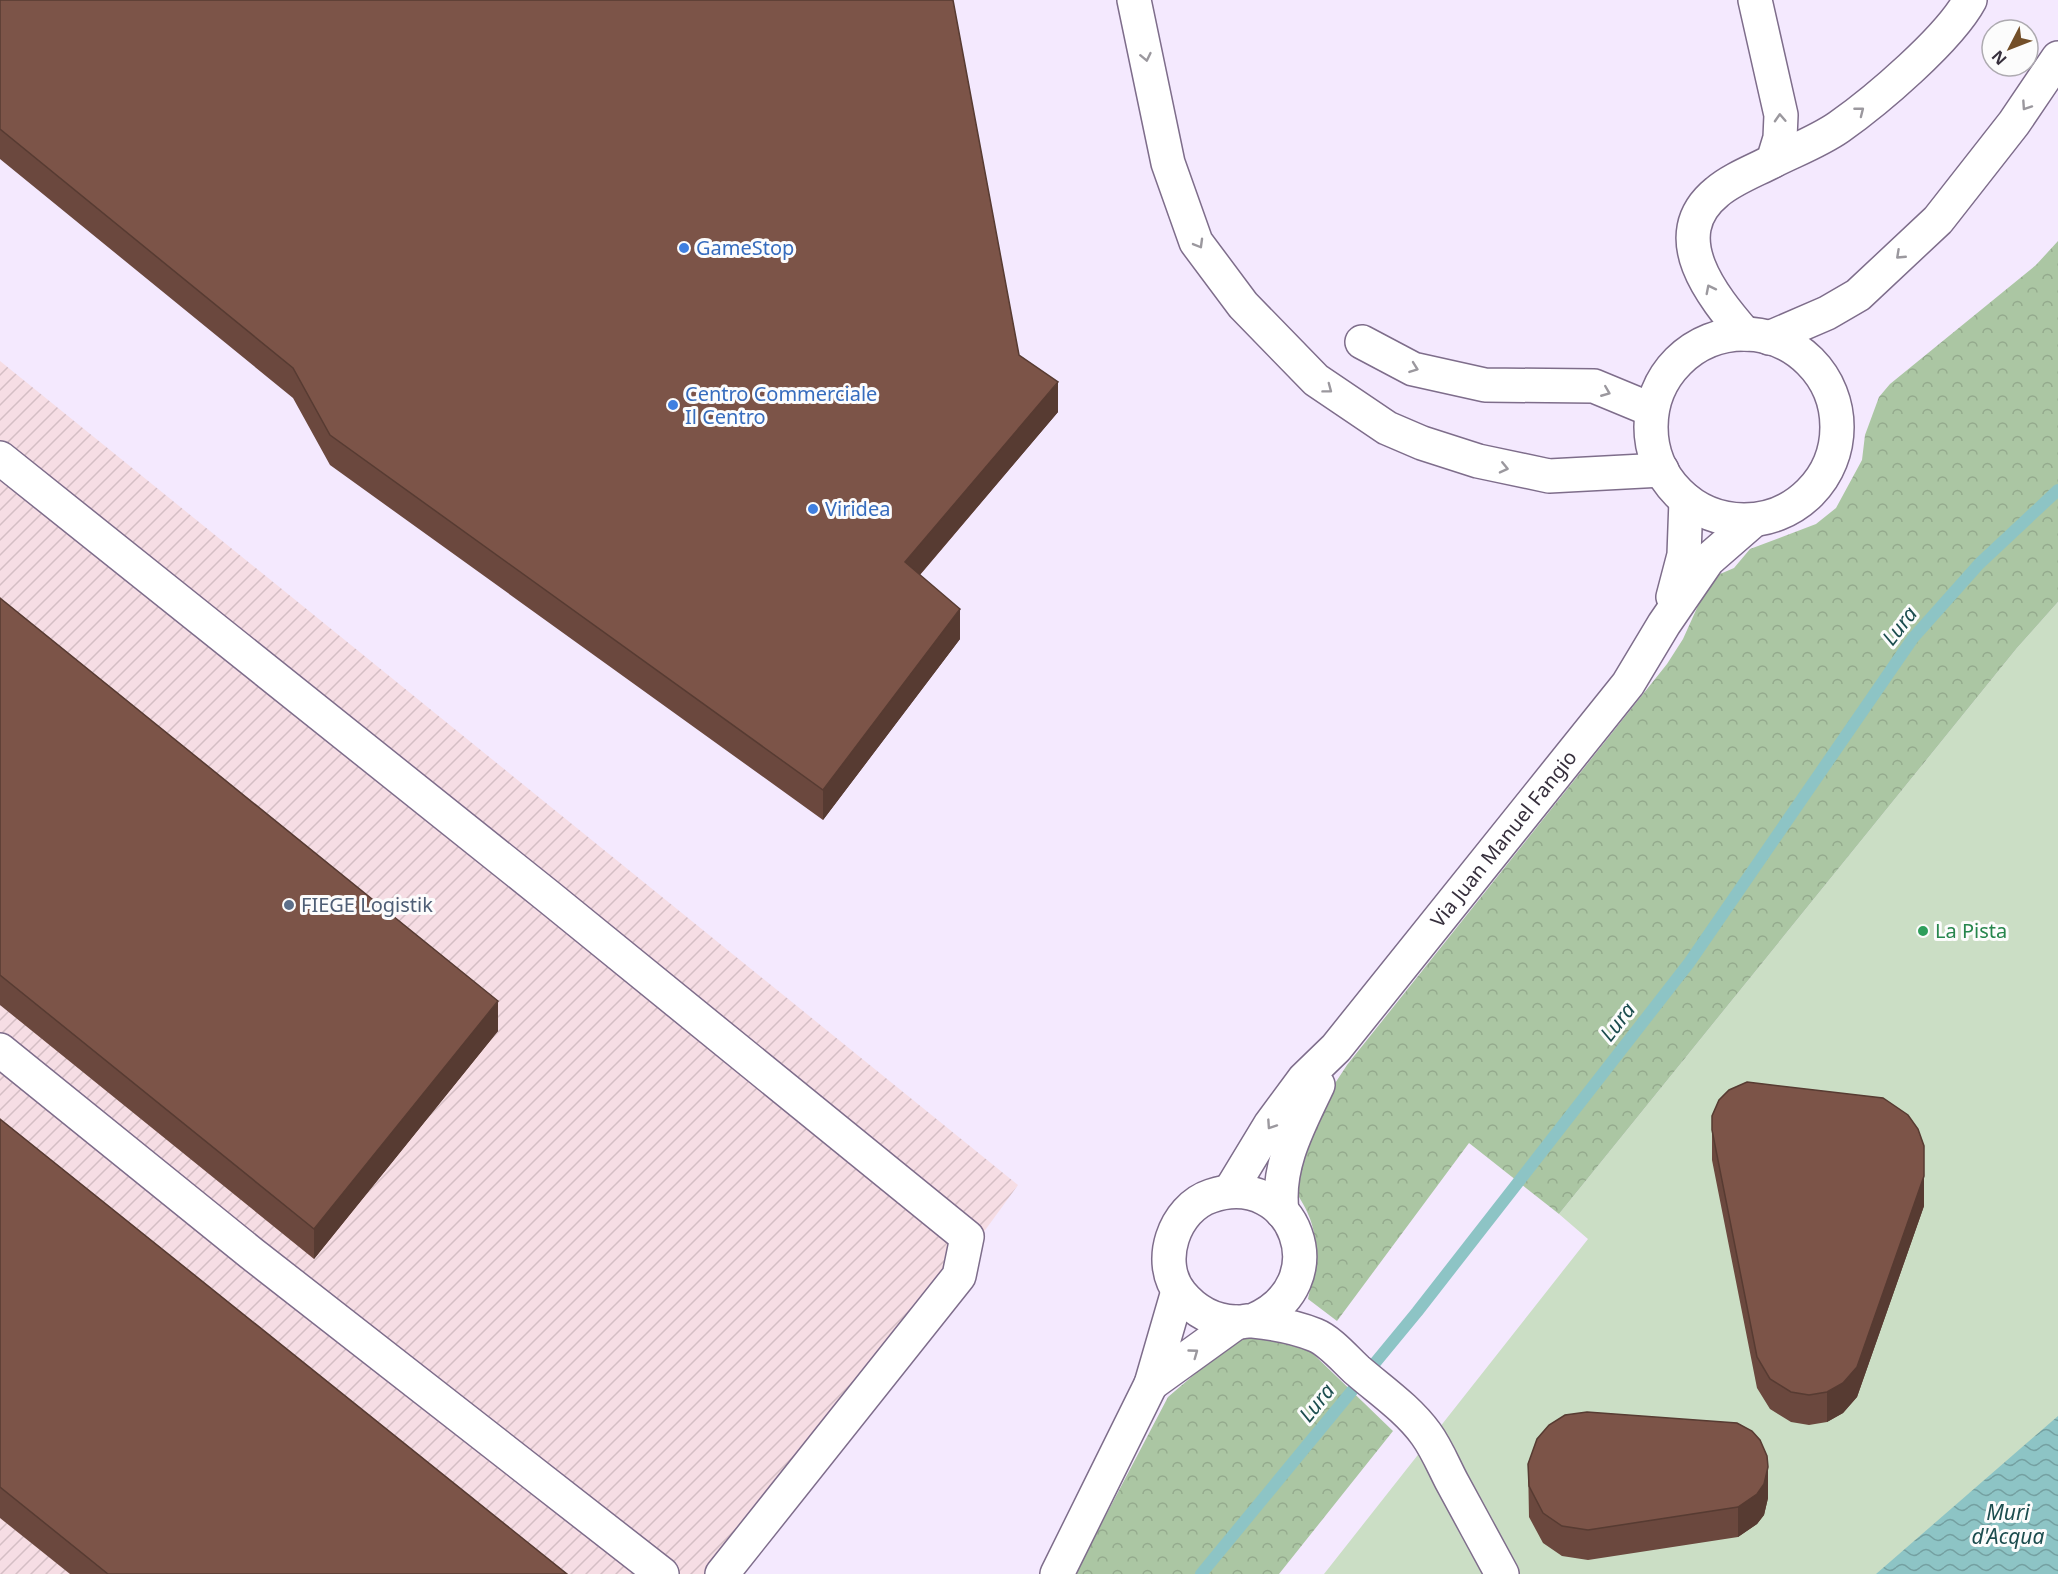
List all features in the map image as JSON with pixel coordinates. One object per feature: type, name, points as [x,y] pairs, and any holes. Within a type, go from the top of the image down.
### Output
[{"type":"street","points":[[1134,0],[1168,163],[1196,242],[1243,305],[1316,380],[1387,428],[1422,443],[1478,461],[1549,476],[1662,470]]},
{"type":"street","points":[[1755,0],[1781,115],[1780,138],[1773,161]]},
{"type":"street","points":[[1970,0],[1920,58],[1882,93],[1838,128],[1716,192],[1697,217],[1693,242],[1698,266],[1716,300],[1757,336],[1827,313],[1858,295],[1938,220],[2014,123],[2058,58]]},
{"type":"street","name":"Via Juan Manuel Fangio","points":[[1757,336],[1787,345],[1816,368],[1833,401],[1836,438],[1825,472],[1803,500],[1771,516],[1754,520],[1718,516],[1686,500],[1672,486],[1662,470],[1653,441],[1652,410],[1664,380],[1685,355],[1714,339],[1757,336]]},
{"type":"street","points":[[1362,342],[1413,369],[1485,385],[1594,386],[1652,410]]},
{"type":"street","points":[[0,458],[549,897],[967,1237],[959,1276],[722,1574]]},
{"type":"street","name":"Via Juan Manuel Fangio","points":[[1664,624],[1684,555],[1686,500]]},
{"type":"street","name":"Via Juan Manuel Fangio","points":[[1230,1191],[1270,1125],[1304,1079],[1336,1048],[1628,684],[1664,624],[1708,560],[1754,520]]},
{"type":"street","name":"Via Juan Manuel Fangio","points":[[1282,1212],[1280,1196],[1282,1175],[1290,1147],[1336,1048]]},
{"type":"street","points":[[0,1050],[251,1253],[663,1574]]},
{"type":"street","points":[[1151,1384],[1244,1322],[1279,1305],[1297,1277],[1300,1261],[1299,1244],[1294,1228],[1282,1212],[1269,1201],[1250,1193],[1230,1191],[1208,1196],[1190,1209],[1176,1226],[1170,1248],[1170,1270],[1178,1291],[1194,1308],[1206,1315],[1244,1322],[1316,1335],[1411,1417],[1427,1435],[1502,1574]]},
{"type":"street","points":[[1297,1277],[1316,1335]]},
{"type":"street","points":[[1057,1574],[1151,1384],[1178,1291]]},
{"type":"shaded area","points":[[0,361],[1018,1185],[735,1574],[0,1574]]},
{"type":"shaded area","name":"La Pista","points":[[2058,602],[2058,1574],[1324,1574],[1588,1239],[1559,1214],[2017,648]]},
{"type":"green space","points":[[2058,241],[2058,602],[2017,648],[1559,1214],[1469,1143],[1337,1321],[1308,1299],[1314,1268],[1315,1241],[1309,1216],[1293,1188],[1309,1123],[1347,1065],[1667,664],[1683,639],[1701,599],[1720,574],[1734,568],[1750,549],[1816,524],[1836,508],[1862,460],[1865,435],[1879,397],[1890,384],[2036,265]]},
{"type":"green space","points":[[1244,1332],[1305,1346],[1393,1431],[1279,1574],[1075,1574],[1168,1397]]},
{"type":"water","name":"Muri d'Acqua","points":[[2058,1416],[2058,1574],[1876,1574]]},
{"type":"building","name":"Centro Commerciale Il Centro","points":[[0,0],[953,0],[1019,355],[1058,382],[905,562],[960,609],[823,790],[330,435],[293,368],[0,129]]},
{"type":"building","points":[[0,598],[498,1001],[314,1229],[0,975]]},
{"type":"building","points":[[1747,1082],[1883,1098],[1908,1115],[1918,1129],[1924,1146],[1924,1176],[1857,1367],[1843,1383],[1827,1392],[1809,1395],[1791,1392],[1770,1379],[1757,1357],[1712,1130],[1712,1116],[1719,1100],[1729,1090]]},
{"type":"building","points":[[0,1119],[567,1574],[108,1574],[0,1487]]},
{"type":"building","points":[[1587,1412],[1737,1423],[1752,1431],[1760,1440],[1767,1456],[1768,1467],[1764,1484],[1757,1494],[1738,1507],[1588,1530],[1562,1526],[1543,1513],[1529,1486],[1528,1464],[1537,1439],[1549,1425],[1565,1415]]},
{"type":"waterway","name":"Lura","points":[[1201,1574],[1417,1312],[1689,963],[1913,638],[1979,564],[2058,490]]},
{"type":"place","name":"GameStop","points":[[684,248]]},
{"type":"place","name":"Centro Commerciale Il Centro","points":[[673,405]]},
{"type":"place","name":"Viridea","points":[[813,509]]},
{"type":"place","name":"FIEGE Logistik","points":[[289,905]]},
{"type":"place","name":"La Pista","points":[[1923,931]]}]
